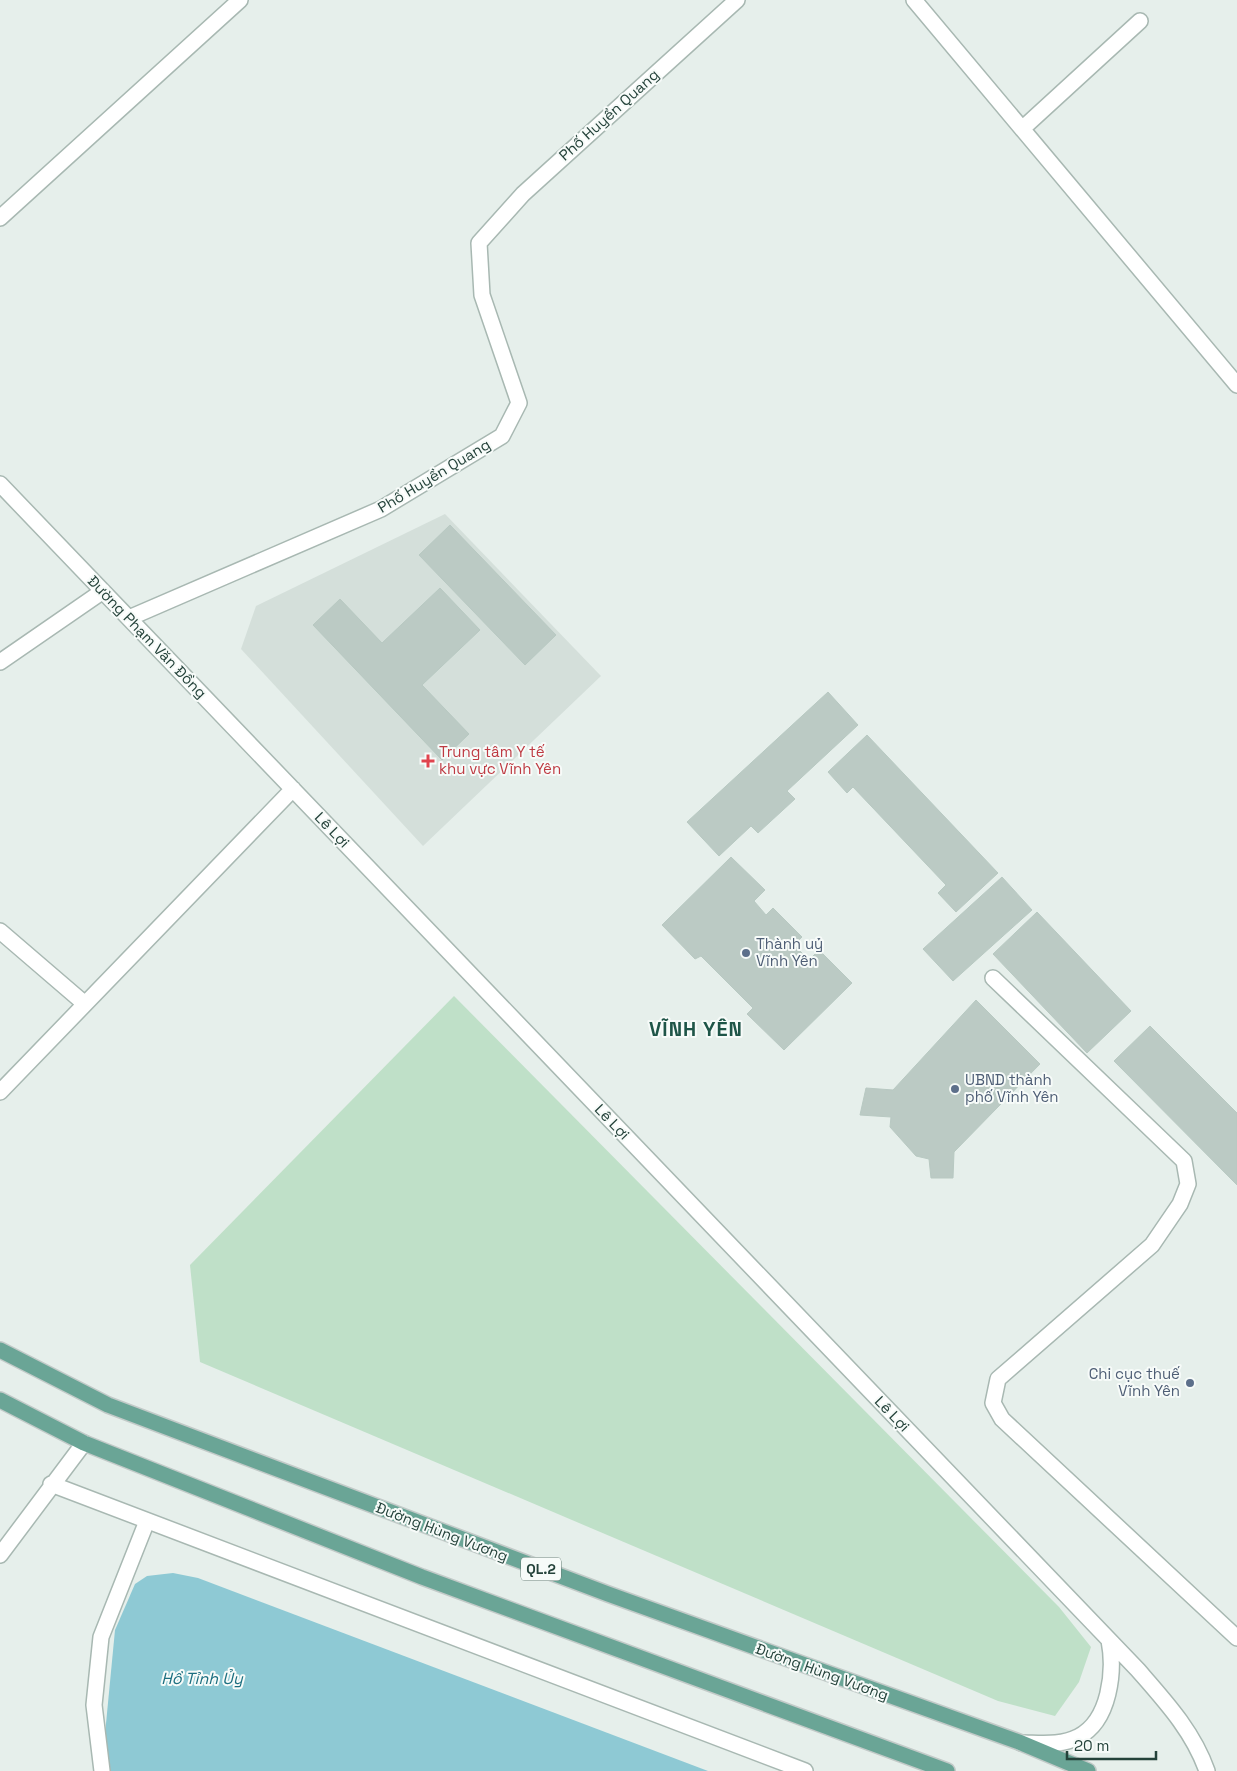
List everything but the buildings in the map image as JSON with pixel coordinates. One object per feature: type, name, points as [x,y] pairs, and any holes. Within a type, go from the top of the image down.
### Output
[{"type":"main road","name":"Đường Hùng Vương","points":[[0,1350],[108,1405],[608,1594],[1019,1742],[1088,1771]]},
{"type":"main road","points":[[0,1400],[84,1443],[422,1577],[947,1771]]},
{"type":"street","name":"Phố Huyền Quang","points":[[129,618],[381,509],[502,436],[519,403],[482,296],[479,243],[523,194],[737,0]]},
{"type":"street","points":[[914,0],[1237,385]]},
{"type":"street","points":[[0,218],[238,1]]},
{"type":"street","points":[[1022,129],[1140,21]]},
{"type":"street","name":"Đường Phạm Văn Đồng","points":[[0,484],[293,789]]},
{"type":"street","points":[[0,662],[103,591]]},
{"type":"street","points":[[0,1092],[293,789]]},
{"type":"street","name":"Lê Lợi","points":[[293,789],[1109,1640],[1175,1713],[1194,1742],[1207,1771]]},
{"type":"street","points":[[0,931],[85,1004]]},
{"type":"street","points":[[993,978],[1184,1161],[1188,1184],[1180,1204],[1152,1245],[998,1379],[994,1403],[1002,1419],[1237,1638]]},
{"type":"street","points":[[0,1555],[51,1484],[84,1443]]},
{"type":"street","points":[[51,1484],[805,1771]]},
{"type":"street","points":[[102,1771],[94,1705],[101,1637],[146,1521]]},
{"type":"street","points":[[1019,1742],[1058,1742],[1077,1737],[1087,1731],[1097,1719],[1108,1694],[1112,1666],[1109,1640]]},
{"type":"shaded area","name":"Trung tâm Y tế khu vực Vĩnh Yên","points":[[445,514],[601,676],[423,846],[241,649],[256,606]]},
{"type":"green space","points":[[454,996],[1059,1607],[1091,1647],[1079,1682],[1055,1716],[998,1701],[200,1362],[190,1265]]},
{"type":"water","name":"Hồ Tỉnh Ủy","points":[[173,1573],[198,1578],[708,1771],[110,1771],[105,1734],[115,1630],[135,1584],[147,1576]]},
{"type":"place","name":"Trung tâm Y tế khu vực Vĩnh Yên","points":[[428,761]]},
{"type":"place","name":"Thành uỷ Vĩnh Yên","points":[[746,953]]},
{"type":"place","name":"UBND thành phố Vĩnh Yên","points":[[955,1089]]},
{"type":"place","name":"Chi cục thuế Vĩnh Yên","points":[[1190,1383]]},
{"type":"district","name":"VĨNH YÊN","points":[[696,1029]]}]
